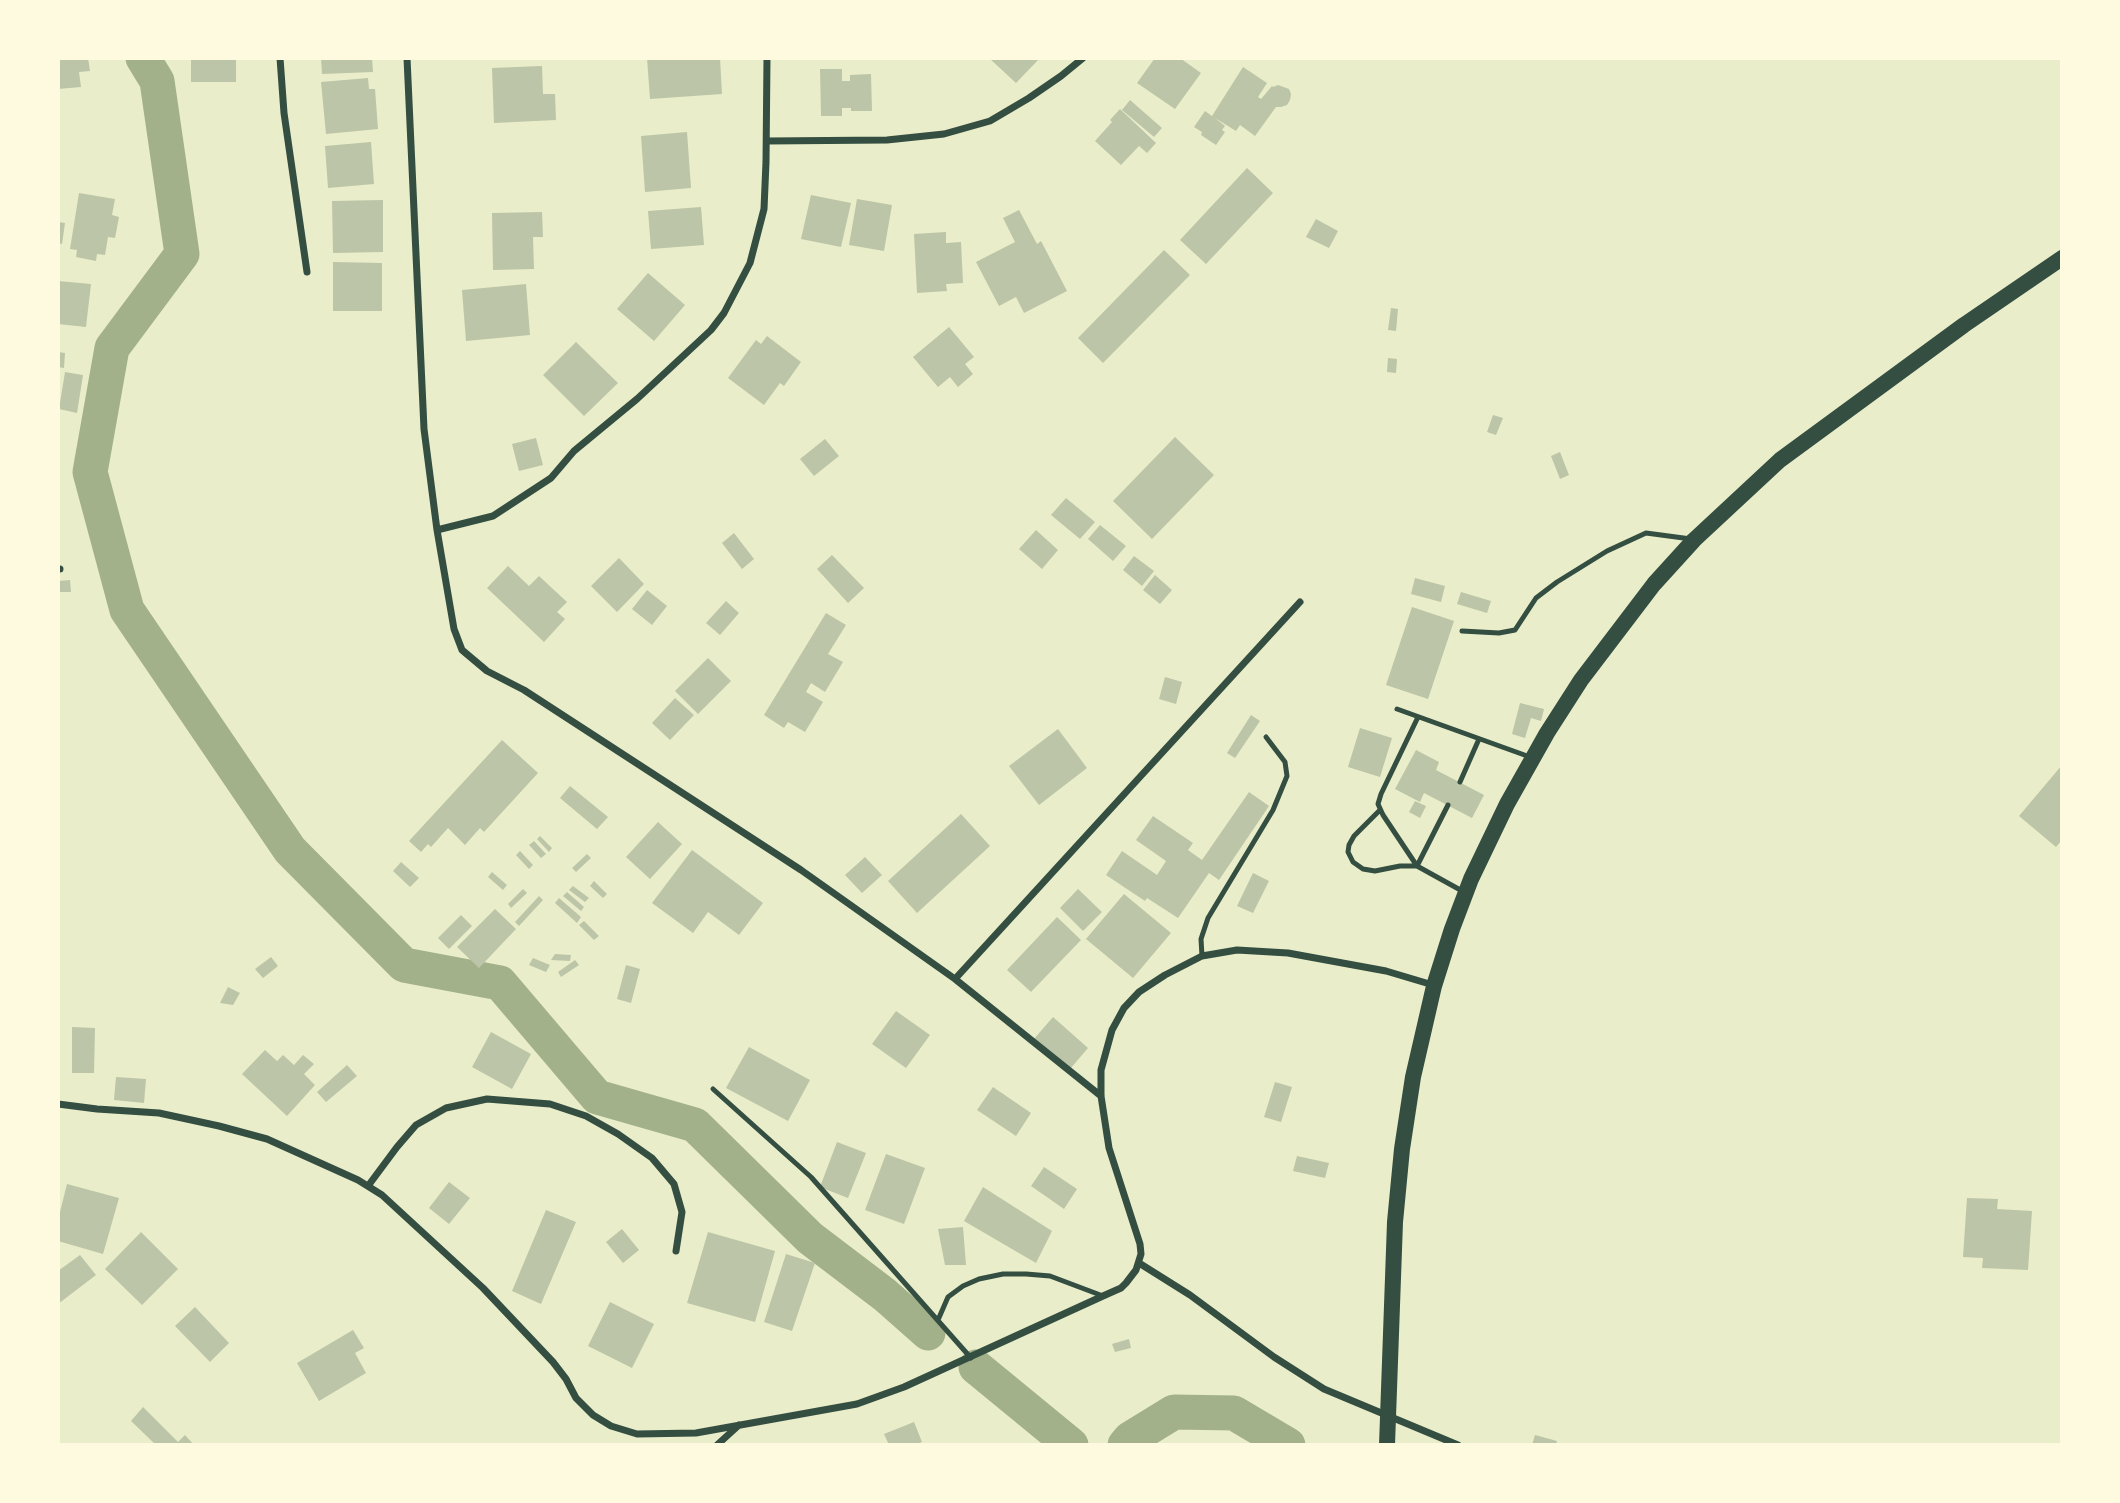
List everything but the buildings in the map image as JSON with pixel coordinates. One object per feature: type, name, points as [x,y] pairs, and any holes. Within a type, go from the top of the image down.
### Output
[{"type":"main road","points":[[1387,1445],[1395,1222],[1413,1077],[1434,986],[1466,893],[1507,804],[1533,758],[1581,680],[1654,584],[1694,540],[1780,460],[1953,333],[2062,258]]},
{"type":"street","points":[[280,58],[284,113],[307,272]]},
{"type":"street","points":[[407,58],[424,429],[437,530],[456,638],[463,650],[495,676],[524,690],[801,870],[955,979],[1101,1096]]},
{"type":"street","points":[[437,530],[493,516],[551,478],[574,451],[637,399],[710,330],[724,313],[750,263],[764,209],[767,58]]},
{"type":"street","points":[[767,141],[887,140],[944,134],[990,121],[1029,98],[1083,58]]},
{"type":"street","points":[[955,979],[1300,602]]},
{"type":"street","points":[[58,1104],[97,1110],[159,1113],[219,1126],[267,1139],[359,1180],[382,1195],[484,1288],[554,1362],[576,1398],[593,1415],[611,1426],[637,1434],[696,1433],[857,1404],[971,1358],[1121,1288],[1139,1263],[1140,1244],[1109,1148],[1101,1096],[1101,1070],[1112,1030],[1125,1008],[1139,992],[1190,961],[1202,956],[1237,950],[1288,953],[1386,971],[1434,986]]},
{"type":"street","points":[[368,1186],[416,1125],[446,1108],[487,1099],[550,1104],[586,1116],[652,1158],[674,1184],[682,1212],[676,1251]]},
{"type":"street","points":[[1139,1263],[1190,1295],[1274,1357],[1324,1389],[1458,1445]]},
{"type":"street","points":[[717,1445],[740,1424]]},
{"type":"lane","points":[[1462,631],[1499,633],[1515,630],[1536,598],[1557,582],[1607,551],[1646,533],[1694,540]]},
{"type":"lane","points":[[1396,709],[1533,758]]},
{"type":"lane","points":[[1418,717],[1381,793],[1378,802],[1380,810],[1417,866],[1466,893]]},
{"type":"lane","points":[[1202,956],[1201,939],[1208,918],[1273,810],[1287,776],[1285,762],[1266,737]]},
{"type":"lane","points":[[1460,782],[1479,739]]},
{"type":"lane","points":[[1417,866],[1448,806]]},
{"type":"lane","points":[[1380,810],[1354,836],[1349,845],[1348,852],[1353,862],[1363,869],[1375,871],[1399,866],[1417,866]]},
{"type":"lane","points":[[713,1089],[811,1177],[971,1358]]},
{"type":"lane","points":[[937,1320],[948,1297],[963,1286],[979,1279],[1003,1274],[1050,1276],[1103,1296]]},
{"type":"waterway","points":[[143,58],[157,81],[182,254],[112,348],[90,472],[127,610],[290,850],[404,965],[500,983],[597,1097],[695,1125],[810,1238],[885,1295],[928,1333]]},
{"type":"waterway","points":[[976,1367],[1071,1445]]},
{"type":"waterway","points":[[1125,1445],[1130,1439],[1174,1412],[1234,1413],[1288,1445]]}]
